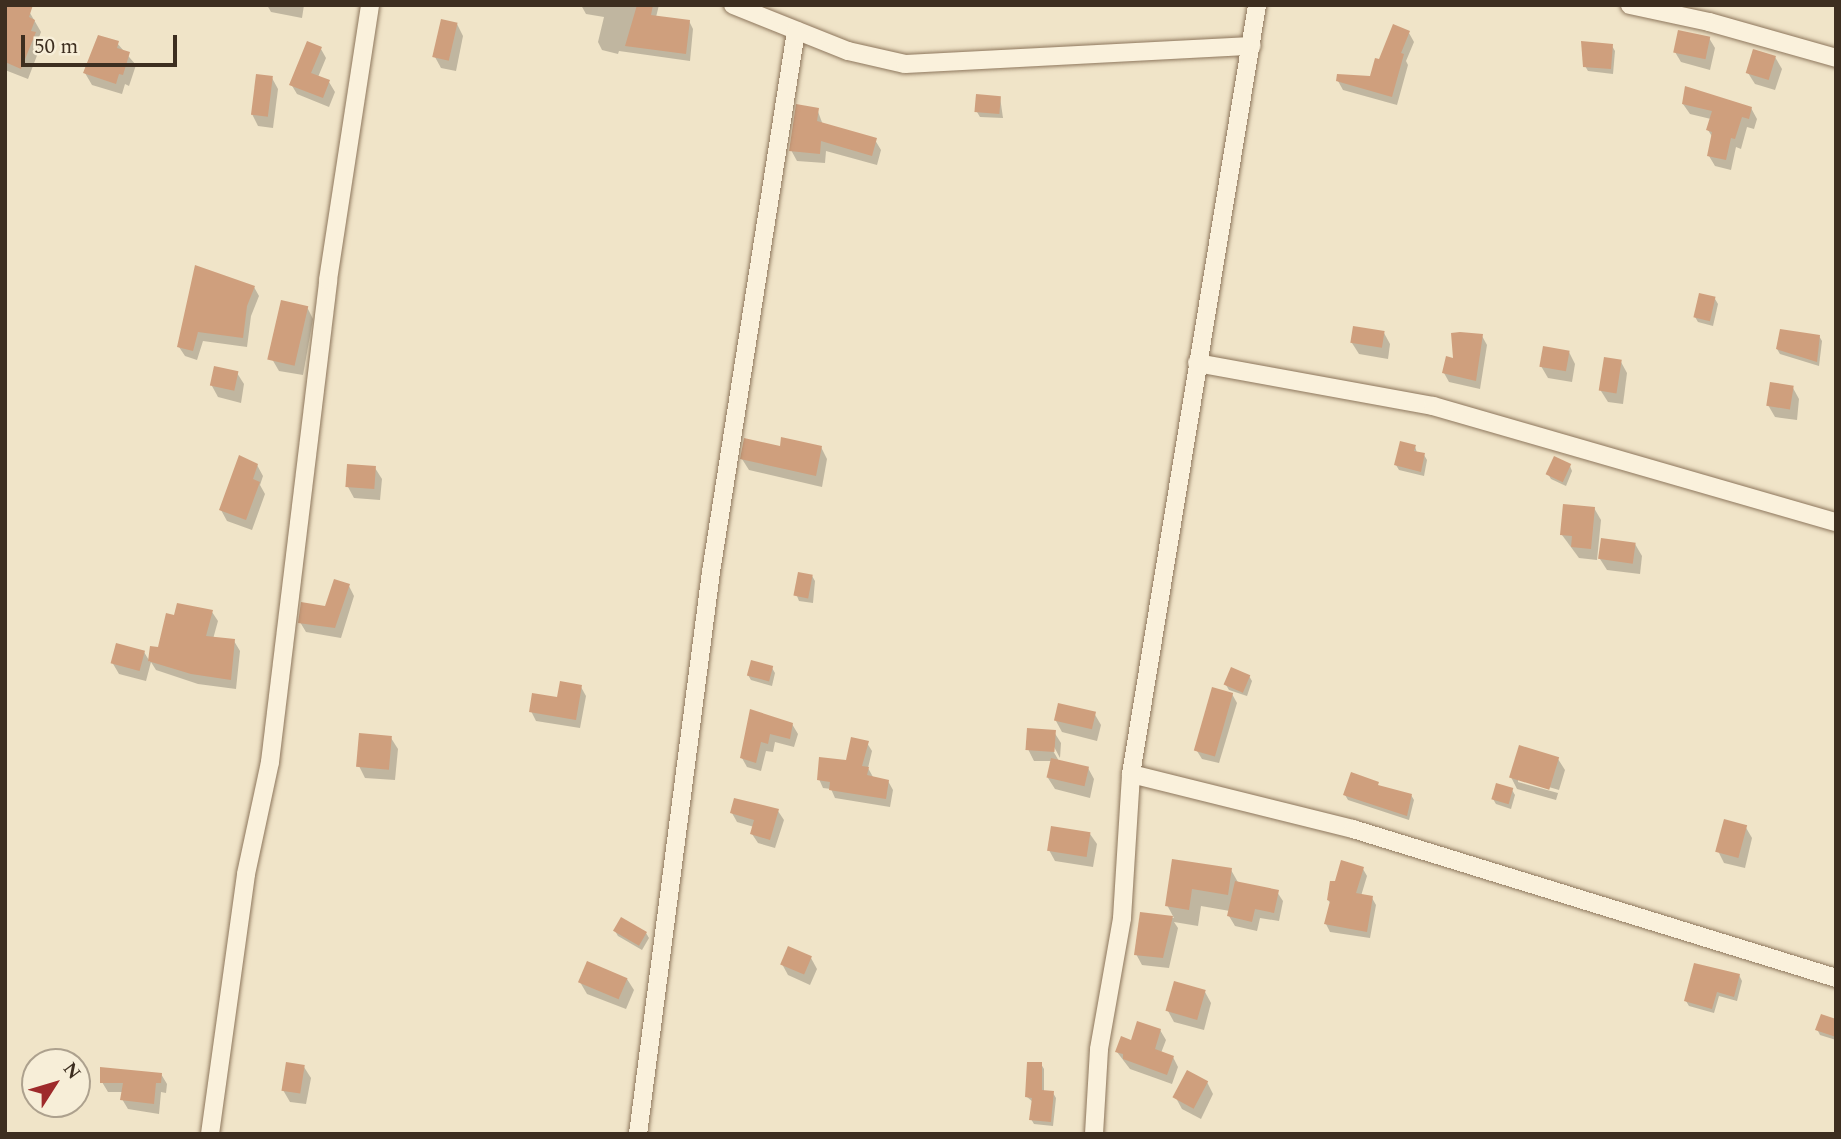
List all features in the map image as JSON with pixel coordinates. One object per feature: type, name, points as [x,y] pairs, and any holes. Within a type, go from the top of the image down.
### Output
[{"type":"street","points":[[210,1134],[246,874],[270,761],[328,280],[370,5]]},
{"type":"street","points":[[733,5],[848,51],[905,64],[1252,47]]},
{"type":"street","points":[[1094,1134],[1099,1049],[1122,918],[1131,774],[1257,5]]},
{"type":"street","points":[[1630,5],[1709,22],[1836,58]]},
{"type":"street","points":[[638,1134],[711,572],[796,31]]},
{"type":"street","points":[[1197,363],[1433,405],[1836,522]]},
{"type":"street","points":[[1131,774],[1353,829],[1836,978]]},
{"type":"building","points":[[5,5],[33,5],[29,17],[35,20],[31,31],[36,32],[21,69],[5,62]]},
{"type":"building","points":[[637,5],[653,5],[651,15],[690,20],[686,54],[625,46]]},
{"type":"building","points":[[441,19],[458,23],[449,61],[432,57]]},
{"type":"building","points":[[1393,24],[1410,31],[1401,53],[1404,54],[1392,97],[1336,81],[1337,74],[1370,76],[1375,58],[1379,59]]},
{"type":"building","points":[[1678,30],[1710,37],[1705,59],[1673,52]]},
{"type":"building","points":[[98,35],[119,41],[117,48],[130,52],[123,75],[119,74],[116,84],[83,73]]},
{"type":"building","points":[[307,41],[322,47],[311,73],[330,80],[323,98],[289,85]]},
{"type":"building","points":[[1581,41],[1613,44],[1611,69],[1583,67]]},
{"type":"building","points":[[1753,49],[1776,56],[1769,80],[1746,73]]},
{"type":"building","points":[[256,74],[273,76],[268,117],[251,115]]},
{"type":"building","points":[[1685,86],[1752,107],[1749,119],[1742,117],[1735,139],[1731,138],[1726,160],[1707,156],[1712,132],[1706,130],[1712,111],[1682,104]]},
{"type":"building","points":[[976,94],[1001,96],[999,114],[974,112]]},
{"type":"building","points":[[796,104],[819,108],[817,121],[877,138],[872,156],[821,141],[820,154],[789,151]]},
{"type":"building","points":[[195,265],[255,286],[247,306],[243,338],[198,332],[193,351],[177,347]]},
{"type":"building","points":[[1699,293],[1716,297],[1710,321],[1693,317]]},
{"type":"building","points":[[281,300],[308,306],[295,366],[267,359]]},
{"type":"building","points":[[1353,326],[1385,331],[1382,348],[1350,343]]},
{"type":"building","points":[[1780,329],[1820,335],[1817,362],[1776,349]]},
{"type":"building","points":[[1451,333],[1483,334],[1476,381],[1442,373],[1446,356],[1453,358]]},
{"type":"building","points":[[1543,346],[1570,351],[1566,371],[1539,367]]},
{"type":"building","points":[[1604,357],[1622,360],[1616,393],[1599,391]]},
{"type":"building","points":[[214,366],[238,371],[234,391],[210,386]]},
{"type":"building","points":[[1770,382],[1794,386],[1790,409],[1766,406]]},
{"type":"building","points":[[781,437],[822,446],[816,476],[740,459],[744,438],[780,446]]},
{"type":"building","points":[[1400,441],[1416,445],[1414,451],[1425,453],[1421,472],[1394,465]]},
{"type":"building","points":[[239,455],[258,464],[253,479],[260,482],[246,520],[219,510]]},
{"type":"building","points":[[1554,456],[1571,464],[1563,482],[1546,474]]},
{"type":"building","points":[[347,464],[376,466],[374,489],[345,487]]},
{"type":"building","points":[[1563,504],[1595,507],[1591,549],[1571,547],[1572,536],[1560,535]]},
{"type":"building","points":[[1601,538],[1636,543],[1633,564],[1598,559]]},
{"type":"building","points":[[798,572],[813,575],[808,598],[793,596]]},
{"type":"building","points":[[334,579],[350,584],[335,628],[298,623],[301,602],[325,606]]},
{"type":"building","points":[[177,603],[213,610],[206,636],[235,639],[231,680],[191,674],[148,661],[150,646],[158,647],[166,613],[174,615]]},
{"type":"building","points":[[116,643],[145,651],[140,671],[111,663]]},
{"type":"building","points":[[751,660],[773,666],[769,681],[747,675]]},
{"type":"building","points":[[1231,667],[1250,675],[1243,693],[1224,684]]},
{"type":"building","points":[[560,681],[582,685],[576,720],[529,712],[532,693],[557,697]]},
{"type":"building","points":[[1212,687],[1233,693],[1215,757],[1194,750]]},
{"type":"building","points":[[1058,703],[1096,712],[1092,729],[1054,721]]},
{"type":"building","points":[[750,709],[793,723],[790,739],[770,734],[768,744],[761,742],[756,763],[740,758]]},
{"type":"building","points":[[1027,728],[1056,730],[1054,752],[1025,750]]},
{"type":"building","points":[[359,733],[392,736],[389,770],[356,767]]},
{"type":"building","points":[[851,737],[869,741],[862,766],[869,767],[867,775],[889,780],[886,799],[829,790],[830,782],[817,780],[819,757],[846,760]]},
{"type":"building","points":[[1519,745],[1559,757],[1549,790],[1509,778]]},
{"type":"building","points":[[1051,758],[1089,767],[1085,786],[1047,777]]},
{"type":"building","points":[[1351,772],[1379,782],[1378,785],[1412,794],[1407,816],[1343,795]]},
{"type":"building","points":[[1496,783],[1513,788],[1509,804],[1491,799]]},
{"type":"building","points":[[734,798],[779,809],[770,840],[750,834],[754,820],[730,813]]},
{"type":"building","points":[[1724,819],[1747,825],[1738,858],[1715,852]]},
{"type":"building","points":[[1051,826],[1091,832],[1087,857],[1047,851]]},
{"type":"building","points":[[1172,859],[1232,868],[1228,895],[1192,889],[1189,910],[1165,906]]},
{"type":"building","points":[[1341,860],[1364,867],[1356,893],[1373,896],[1367,932],[1324,924],[1330,901],[1327,900],[1330,881],[1335,881]]},
{"type":"building","points":[[1235,881],[1279,890],[1274,913],[1255,909],[1252,922],[1227,916]]},
{"type":"building","points":[[1140,912],[1173,916],[1163,958],[1134,955]]},
{"type":"building","points":[[621,917],[647,932],[639,946],[613,931]]},
{"type":"building","points":[[788,946],[812,956],[804,975],[780,964]]},
{"type":"building","points":[[587,961],[628,978],[619,999],[578,982]]},
{"type":"building","points":[[1694,963],[1740,974],[1734,997],[1717,992],[1712,1009],[1684,1001]]},
{"type":"building","points":[[1174,981],[1206,990],[1197,1020],[1165,1011]]},
{"type":"building","points":[[1821,1014],[1836,1019],[1836,1037],[1815,1030]]},
{"type":"building","points":[[1137,1021],[1161,1029],[1155,1049],[1174,1056],[1167,1075],[1123,1059],[1123,1054],[1115,1052],[1121,1036],[1131,1040]]},
{"type":"building","points":[[286,1062],[305,1065],[300,1094],[281,1091]]},
{"type":"building","points":[[1027,1062],[1042,1062],[1042,1090],[1054,1091],[1051,1122],[1029,1120],[1032,1098],[1025,1097]]},
{"type":"building","points":[[100,1067],[162,1073],[161,1083],[156,1083],[154,1104],[120,1100],[123,1083],[100,1083]]},
{"type":"building","points":[[1187,1070],[1208,1081],[1194,1109],[1172,1097]]}]
